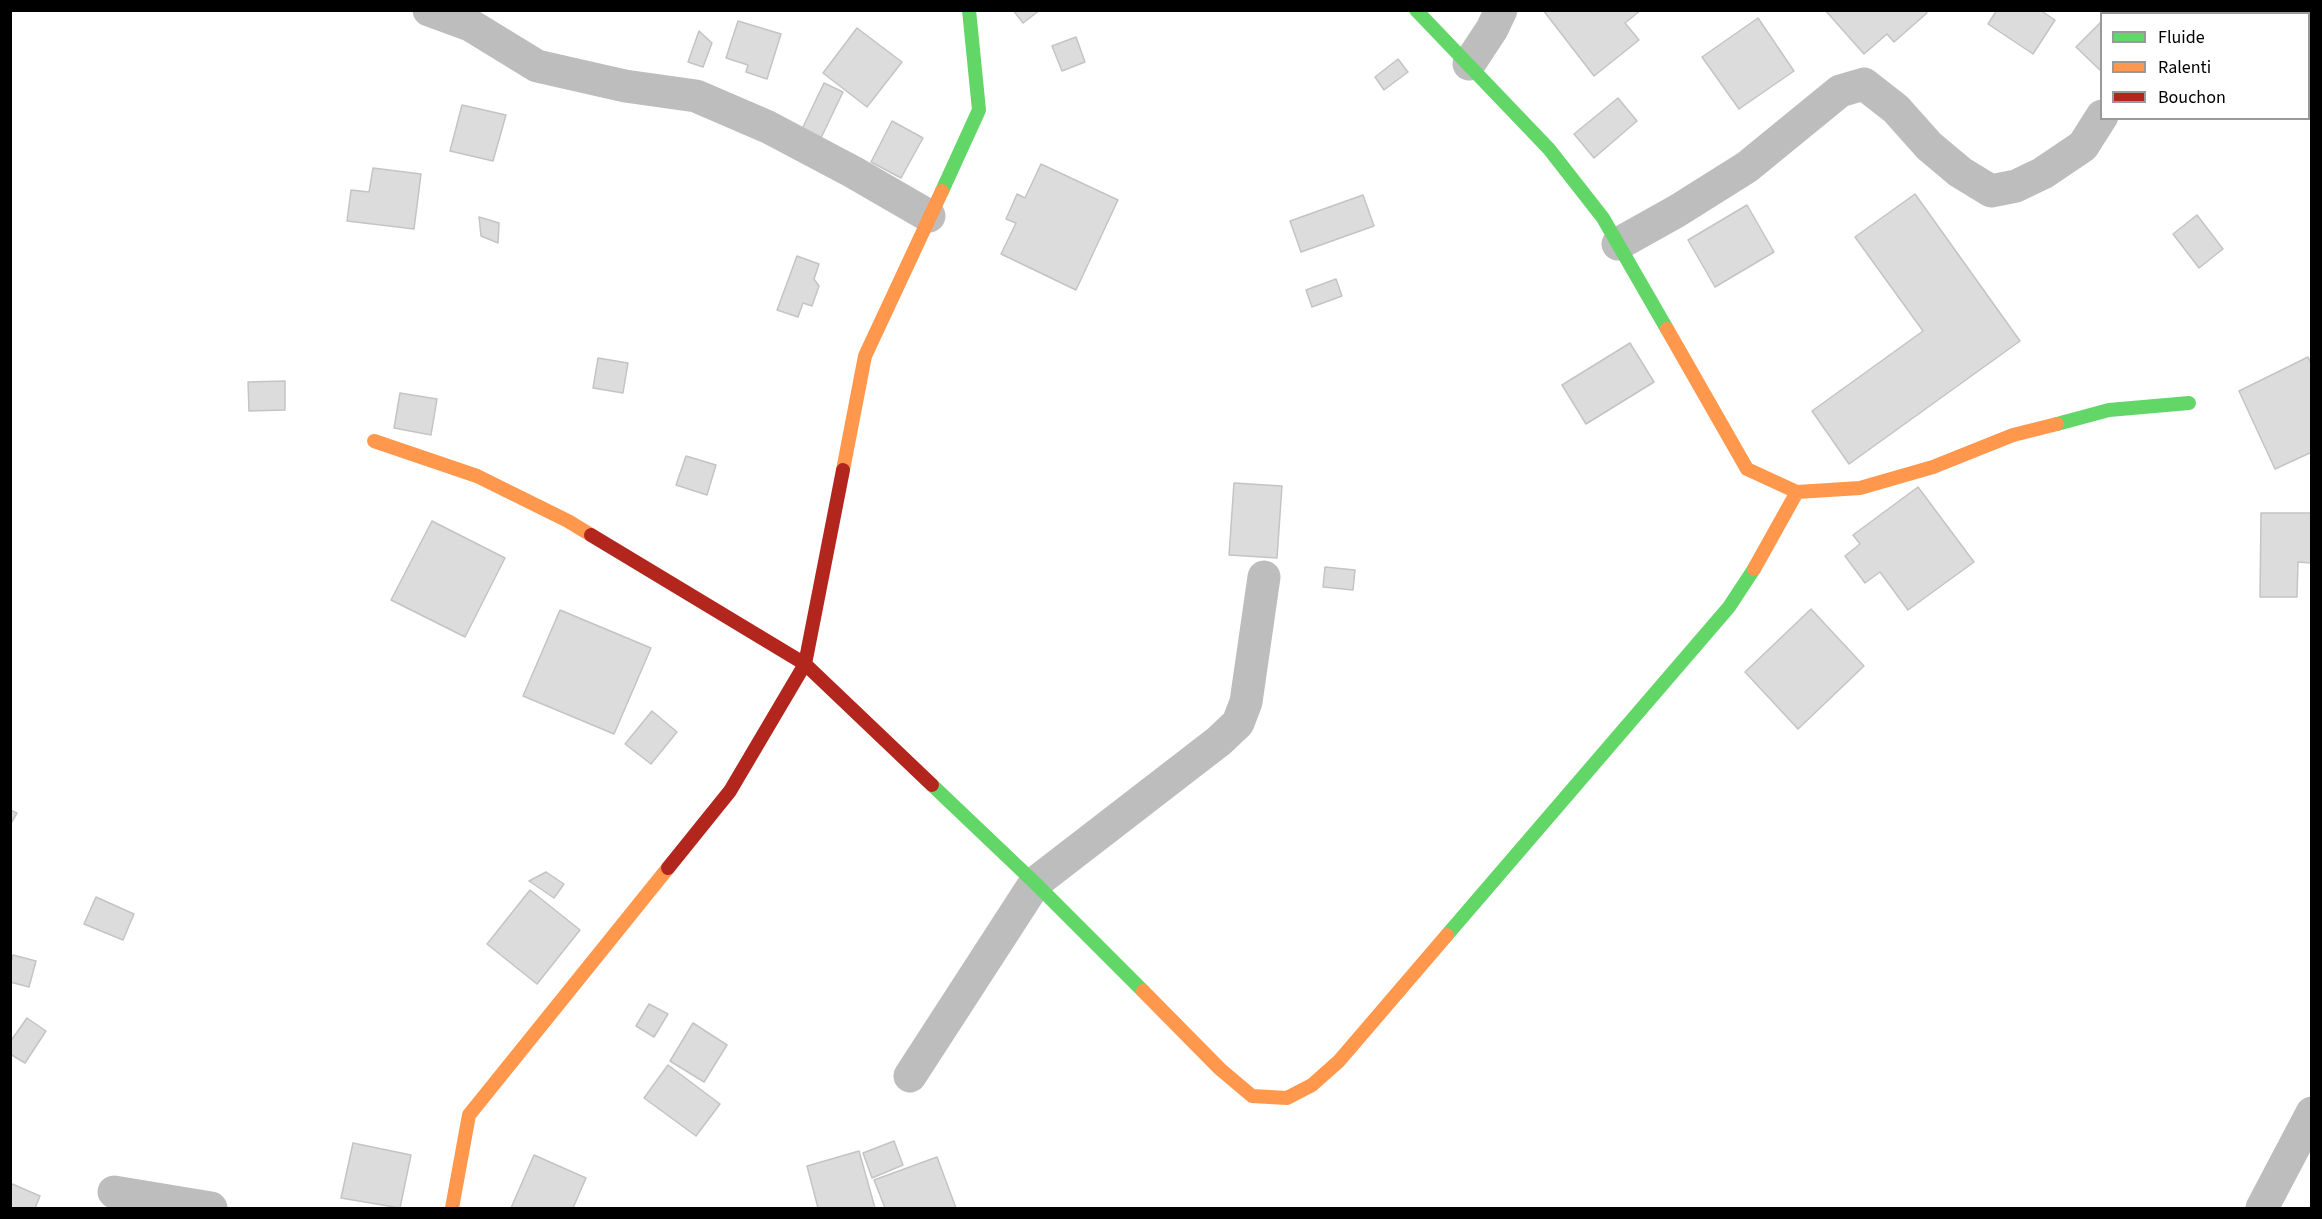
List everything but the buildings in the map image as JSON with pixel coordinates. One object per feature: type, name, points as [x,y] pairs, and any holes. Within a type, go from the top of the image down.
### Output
[{"type":"street","points":[[429,10],[470,25],[537,66],[625,86],[696,96],[768,127],[853,171],[929,216]]},
{"type":"street","points":[[452,1209],[469,1115],[730,791],[804,664],[865,356],[979,110],[969,10]]},
{"type":"street","points":[[1416,10],[1550,149],[1603,218],[1747,469],[1797,492],[1860,488],[1933,467],[2013,435],[2109,410],[2189,403]]},
{"type":"street","points":[[1468,64],[1502,10]]},
{"type":"street","points":[[1618,244],[1677,211],[1747,167],[1840,91],[1864,84],[1896,109],[1929,146],[1960,171],[1991,191],[2016,186],[2043,173],[2083,146],[2100,119]]},
{"type":"street","points":[[374,441],[477,476],[568,522],[804,664],[1035,883],[1236,1083],[1252,1096],[1287,1098],[1312,1085],[1339,1061],[1728,607],[1756,566],[1797,492]]},
{"type":"street","points":[[910,1076],[1035,883],[1219,741],[1238,723],[1246,702],[1264,577]]},
{"type":"street","points":[[2262,1209],[2312,1113]]},
{"type":"street","points":[[114,1192],[211,1209]]},
{"type":"traffic: fast","points":[[942,191],[979,110],[969,10]]},
{"type":"traffic: fast","points":[[1416,10],[1549,149],[1603,218],[1667,329]]},
{"type":"traffic: fast","points":[[2057,424],[2109,410],[2189,403]]},
{"type":"traffic: fast","points":[[1447,935],[1729,607],[1754,569]]},
{"type":"traffic: fast","points":[[932,785],[1035,883],[1143,991]]},
{"type":"traffic: slow","points":[[843,470],[865,356],[942,191]]},
{"type":"traffic: slow","points":[[1667,329],[1747,469],[1797,492],[1860,488],[1933,467],[2013,435],[2057,424]]},
{"type":"traffic: slow","points":[[374,441],[477,476],[568,521],[591,535]]},
{"type":"traffic: slow","points":[[1754,569],[1797,492]]},
{"type":"traffic: slow","points":[[452,1208],[469,1115],[668,868]]},
{"type":"traffic: slow","points":[[1143,991],[1220,1069],[1252,1096],[1287,1098],[1312,1085],[1339,1061],[1447,935]]},
{"type":"traffic: jam","points":[[668,868],[730,791],[805,664],[843,470]]},
{"type":"traffic: jam","points":[[591,535],[805,664],[932,785]]}]
